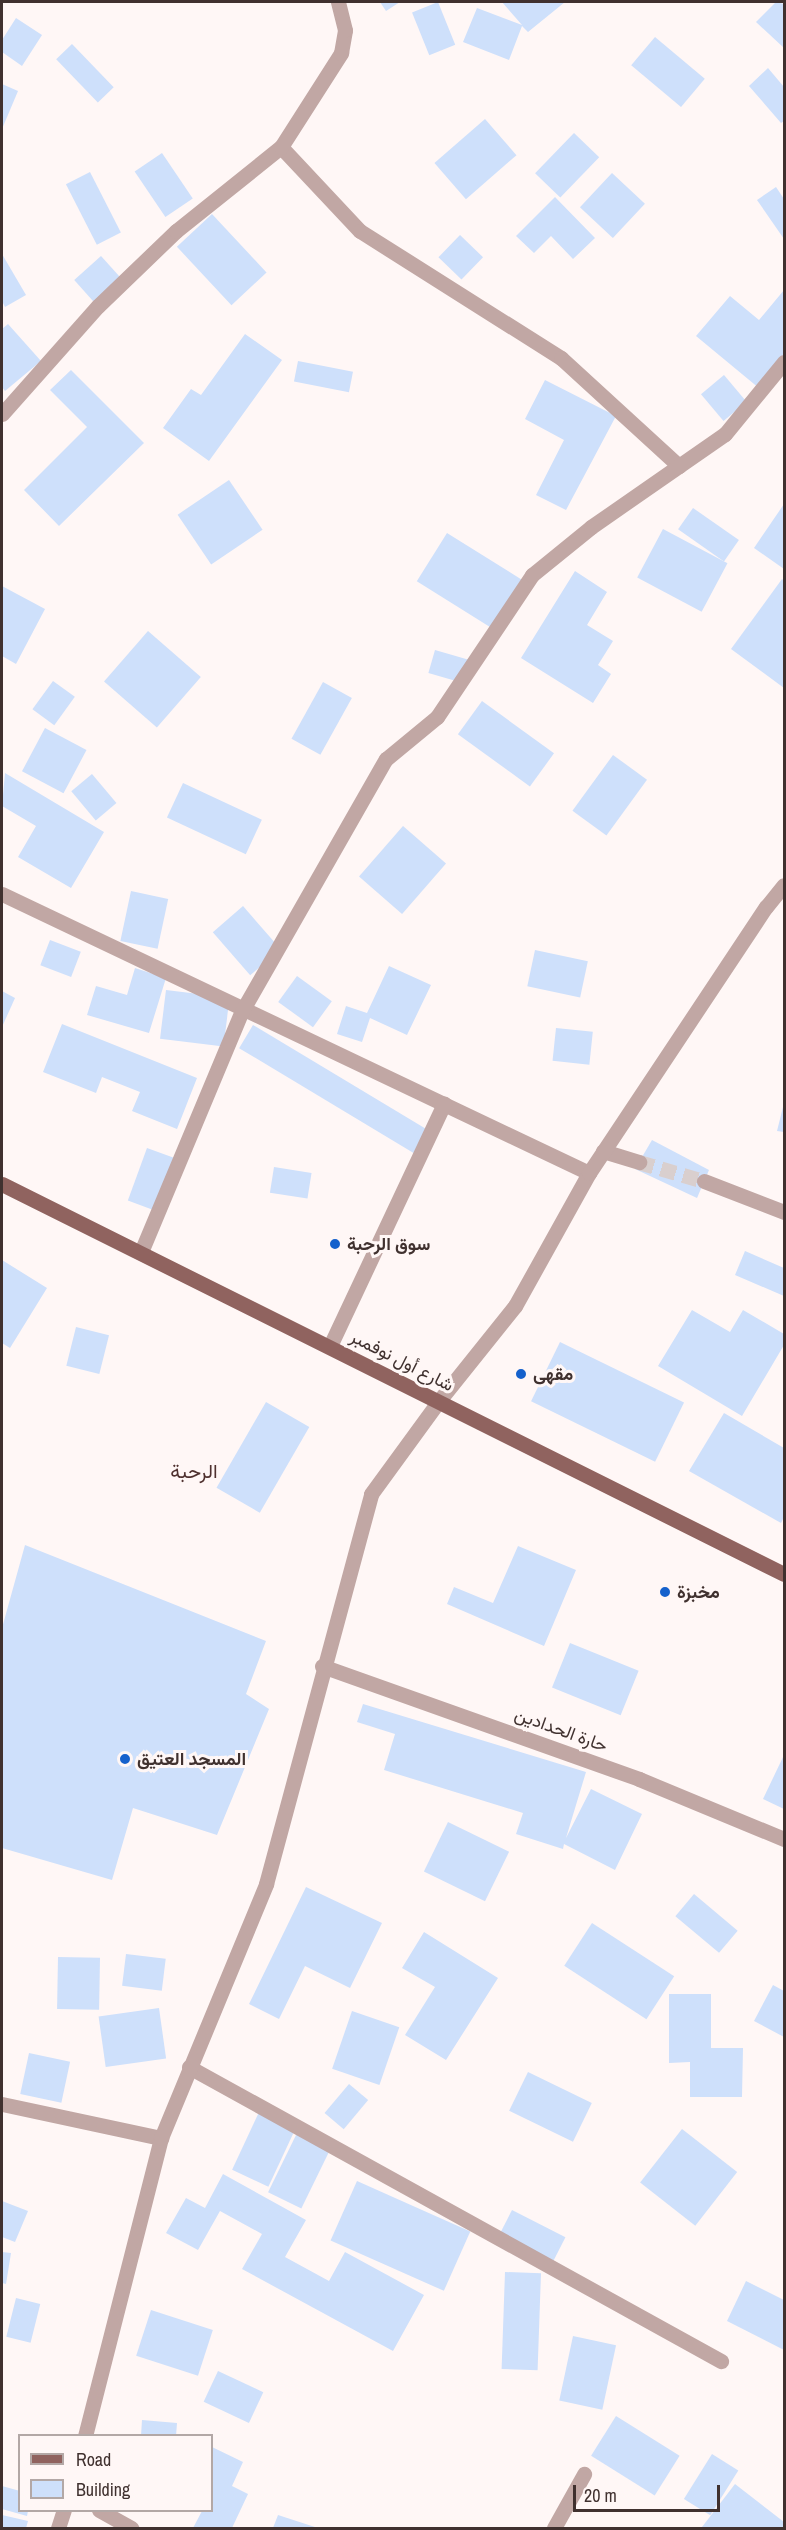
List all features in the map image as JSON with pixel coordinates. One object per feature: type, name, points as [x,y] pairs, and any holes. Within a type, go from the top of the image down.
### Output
[{"type":"main road","name":"شارع أول نوفمبر","points":[[2,1184],[784,1574]]},
{"type":"street","points":[[2,414],[129,276],[176,231],[281,147],[341,54],[345,30],[338,2]]},
{"type":"street","points":[[281,147],[360,231],[561,358],[679,466]]},
{"type":"street","points":[[141,1252],[242,1011],[386,759],[436,717],[532,575],[591,526],[725,434],[784,362]]},
{"type":"street","points":[[86,2434],[161,2138],[266,1884],[322,1666],[371,1494],[438,1402],[515,1306],[588,1173],[766,907],[784,885]]},
{"type":"street","points":[[2,894],[242,1011],[588,1173]]},
{"type":"street","points":[[330,1346],[444,1104]]},
{"type":"street","points":[[603,1151],[639,1162]]},
{"type":"street","points":[[704,1181],[784,1212]]},
{"type":"street","name":"حارة الحدادين","points":[[322,1666],[639,1779],[784,1839]]},
{"type":"street","points":[[189,2067],[721,2361]]},
{"type":"street","points":[[2,2104],[161,2138]]},
{"type":"street","points":[[554,2529],[584,2474]]},
{"type":"street","points":[[58,2529],[64,2512]]},
{"type":"street","points":[[101,2512],[131,2529]]},
{"type":"building","points":[[380,2],[400,2],[386,11]]},
{"type":"building","points":[[438,2],[455,45],[429,55],[412,12]]},
{"type":"building","points":[[502,2],[565,2],[528,32],[522,26],[509,60],[463,42],[477,8],[522,25]]},
{"type":"building","points":[[776,2],[784,4],[784,48],[756,22]]},
{"type":"building","points":[[16,18],[42,35],[22,66],[2,52],[2,40]]},
{"type":"building","points":[[655,37],[705,79],[681,107],[631,65]]},
{"type":"building","points":[[72,44],[114,87],[98,102],[56,59]]},
{"type":"building","points":[[768,68],[784,87],[784,121],[781,123],[749,86]]},
{"type":"building","points":[[2,84],[18,91],[2,129]]},
{"type":"building","points":[[485,119],[516,155],[466,199],[434,163]]},
{"type":"building","points":[[574,133],[599,157],[560,198],[535,173]]},
{"type":"building","points":[[162,153],[193,199],[165,217],[135,171]]},
{"type":"building","points":[[90,172],[121,233],[97,245],[66,184]]},
{"type":"building","points":[[612,173],[645,204],[613,238],[580,207]]},
{"type":"building","points":[[776,187],[784,199],[784,239],[757,200]]},
{"type":"building","points":[[555,197],[595,238],[573,259],[551,236],[534,253],[516,236]]},
{"type":"building","points":[[212,214],[267,273],[231,305],[177,247]]},
{"type":"building","points":[[460,235],[483,257],[461,280],[438,257]]},
{"type":"building","points":[[2,254],[26,295],[5,307],[2,301]]},
{"type":"building","points":[[101,256],[122,279],[95,303],[74,280]]},
{"type":"building","points":[[784,290],[784,371],[766,394],[696,336],[730,296],[759,320]]},
{"type":"building","points":[[8,324],[41,361],[5,391],[2,387],[2,329]]},
{"type":"building","points":[[245,334],[282,360],[209,461],[163,428],[191,389],[201,395]]},
{"type":"building","points":[[298,361],[353,372],[349,392],[294,382]]},
{"type":"building","points":[[71,370],[144,443],[59,526],[24,490],[87,427],[50,390]]},
{"type":"building","points":[[724,375],[746,402],[724,421],[701,394]]},
{"type":"building","points":[[545,380],[616,416],[566,510],[536,495],[564,440],[525,419]]},
{"type":"building","points":[[229,480],[263,530],[211,564],[178,515]]},
{"type":"building","points":[[784,504],[784,569],[754,548]]},
{"type":"building","points":[[693,508],[739,540],[724,561],[678,529]]},
{"type":"building","points":[[663,529],[727,563],[702,612],[637,578]]},
{"type":"building","points":[[447,533],[531,585],[501,634],[417,581]]},
{"type":"building","points":[[575,571],[607,592],[587,625],[613,641],[598,665],[611,674],[593,703],[521,658]]},
{"type":"building","points":[[782,579],[784,581],[784,688],[731,649]]},
{"type":"building","points":[[2,586],[45,609],[16,664],[2,656]]},
{"type":"building","points":[[148,631],[201,677],[157,727],[104,682]]},
{"type":"building","points":[[435,650],[469,660],[462,683],[428,673]]},
{"type":"building","points":[[53,681],[75,697],[54,725],[32,709]]},
{"type":"building","points":[[323,682],[352,698],[320,755],[291,739]]},
{"type":"building","points":[[482,701],[554,753],[530,786],[458,734]]},
{"type":"building","points":[[45,728],[86,750],[63,793],[22,771]]},
{"type":"building","points":[[613,755],[647,780],[606,836],[572,811]]},
{"type":"building","points":[[5,773],[104,832],[71,888],[18,857],[36,826],[2,806]]},
{"type":"building","points":[[92,774],[116,803],[96,820],[71,791]]},
{"type":"building","points":[[183,783],[262,820],[246,854],[167,817]]},
{"type":"building","points":[[403,826],[446,863],[402,914],[359,877]]},
{"type":"building","points":[[131,891],[168,899],[158,949],[120,941]]},
{"type":"building","points":[[243,906],[280,949],[250,975],[213,932]]},
{"type":"building","points":[[50,940],[81,952],[71,977],[40,965]]},
{"type":"building","points":[[535,950],[588,961],[580,997],[527,986]]},
{"type":"building","points":[[389,966],[431,985],[407,1035],[370,1018],[362,1042],[337,1034],[346,1006],[367,1013]]},
{"type":"building","points":[[135,968],[166,978],[149,1033],[87,1015],[96,986],[127,995]]},
{"type":"building","points":[[297,976],[332,1001],[313,1027],[278,1002]]},
{"type":"building","points":[[166,990],[230,998],[224,1046],[160,1039]]},
{"type":"building","points":[[2,991],[15,998],[2,1027]]},
{"type":"building","points":[[62,1024],[197,1078],[177,1129],[132,1111],[140,1092],[102,1077],[96,1093],[43,1072]]},
{"type":"building","points":[[253,1025],[428,1130],[414,1153],[239,1048]]},
{"type":"building","points":[[556,1028],[593,1032],[589,1065],[553,1061]]},
{"type":"building","points":[[784,1103],[784,1132],[777,1131]]},
{"type":"building","points":[[652,1140],[709,1170],[697,1198],[635,1169]]},
{"type":"building","points":[[147,1148],[175,1158],[156,1211],[128,1201]]},
{"type":"building","points":[[274,1167],[312,1173],[307,1199],[270,1193]]},
{"type":"building","points":[[745,1251],[784,1268],[784,1296],[735,1275]]},
{"type":"building","points":[[2,1260],[47,1288],[10,1348],[2,1343]]},
{"type":"building","points":[[692,1310],[730,1332],[743,1310],[784,1334],[784,1345],[742,1416],[658,1366]]},
{"type":"building","points":[[76,1327],[109,1335],[99,1374],[66,1366]]},
{"type":"building","points":[[560,1342],[684,1402],[655,1462],[531,1401]]},
{"type":"building","points":[[266,1402],[309,1427],[260,1513],[216,1488]]},
{"type":"building","points":[[724,1413],[784,1448],[784,1517],[781,1523],[689,1471]]},
{"type":"building","name":"المسجد العتيق","points":[[25,1545],[266,1641],[246,1694],[269,1709],[217,1835],[133,1808],[112,1880],[2,1848],[2,1628]]},
{"type":"building","points":[[518,1546],[576,1570],[544,1646],[447,1604],[454,1587],[493,1603]]},
{"type":"building","points":[[570,1643],[639,1671],[621,1715],[552,1688]]},
{"type":"building","points":[[363,1704],[586,1772],[566,1838],[591,1789],[642,1814],[615,1870],[564,1844],[563,1849],[516,1834],[523,1813],[384,1770],[395,1734],[357,1722]]},
{"type":"building","points":[[784,1755],[784,1809],[763,1799]]},
{"type":"building","points":[[448,1822],[509,1852],[485,1901],[424,1871]]},
{"type":"building","points":[[306,1887],[382,1923],[350,1988],[305,1966],[279,2019],[249,2004]]},
{"type":"building","points":[[694,1894],[738,1931],[719,1953],[675,1916]]},
{"type":"building","points":[[592,1923],[674,1976],[646,2019],[564,1966]]},
{"type":"building","points":[[424,1932],[498,1978],[446,2060],[405,2035],[435,1987],[402,1968]]},
{"type":"building","points":[[126,1954],[166,1959],[162,1991],[122,1986]]},
{"type":"building","points":[[58,1957],[100,1958],[99,2010],[57,2009]]},
{"type":"building","points":[[773,1985],[784,1991],[784,2037],[754,2021]]},
{"type":"building","points":[[669,1994],[711,1994],[711,2048],[743,2048],[742,2097],[690,2097],[690,2062],[669,2063]]},
{"type":"building","points":[[159,2008],[166,2059],[106,2067],[99,2016]]},
{"type":"building","points":[[352,2011],[399,2027],[379,2085],[332,2069]]},
{"type":"building","points":[[29,2053],[70,2062],[61,2103],[20,2094]]},
{"type":"building","points":[[528,2072],[592,2103],[573,2142],[509,2111]]},
{"type":"building","points":[[349,2084],[368,2100],[344,2129],[325,2113]]},
{"type":"building","points":[[260,2110],[296,2127],[268,2187],[232,2170]]},
{"type":"building","points":[[682,2129],[737,2172],[695,2226],[640,2183]]},
{"type":"building","points":[[297,2133],[330,2149],[301,2209],[268,2192]]},
{"type":"building","points":[[223,2174],[306,2220],[285,2257],[329,2281],[345,2252],[424,2295],[393,2351],[242,2269],[262,2234],[220,2211],[198,2250],[166,2233],[186,2198],[205,2208]]},
{"type":"building","points":[[357,2181],[470,2231],[444,2291],[331,2240]]},
{"type":"building","points":[[2,2201],[28,2211],[15,2242],[2,2237]]},
{"type":"building","points":[[512,2210],[565,2237],[553,2261],[500,2234]]},
{"type":"building","points":[[2,2252],[11,2253],[6,2284],[2,2283]]},
{"type":"building","points":[[505,2272],[541,2273],[538,2370],[502,2369]]},
{"type":"building","points":[[746,2281],[784,2300],[784,2350],[727,2321]]},
{"type":"building","points":[[16,2298],[40,2304],[31,2343],[6,2337]]},
{"type":"building","points":[[151,2310],[213,2330],[198,2376],[136,2356]]},
{"type":"building","points":[[573,2336],[616,2345],[602,2410],[559,2401]]},
{"type":"building","points":[[218,2371],[263,2392],[249,2423],[204,2402]]},
{"type":"building","points":[[616,2416],[680,2456],[655,2496],[591,2456]]},
{"type":"building","points":[[142,2420],[177,2423],[176,2434],[141,2434]]},
{"type":"building","points":[[213,2447],[243,2462],[232,2486],[248,2494],[232,2528],[193,2528],[201,2512],[213,2512]]},
{"type":"building","points":[[712,2454],[738,2470],[710,2515],[684,2499]]},
{"type":"building","points":[[735,2484],[784,2522],[784,2528],[702,2527]]},
{"type":"building","points":[[2,2486],[18,2490],[18,2512],[28,2512],[27,2516],[2,2509]]},
{"type":"building","points":[[2,2515],[28,2521],[26,2528],[2,2528]]},
{"type":"building","points":[[278,2515],[318,2528],[273,2528]]},
{"type":"tunnel","points":[[639,1162],[704,1181]]},
{"type":"place","name":"سوق الرحبة","points":[[335,1244]]},
{"type":"place","name":"مقهى","points":[[521,1374]]},
{"type":"place","name":"مخبزة","points":[[665,1592]]},
{"type":"place","name":"المسجد العتيق","points":[[125,1759]]},
{"type":"district","name":"الرحبة","points":[[194,1470]]}]
